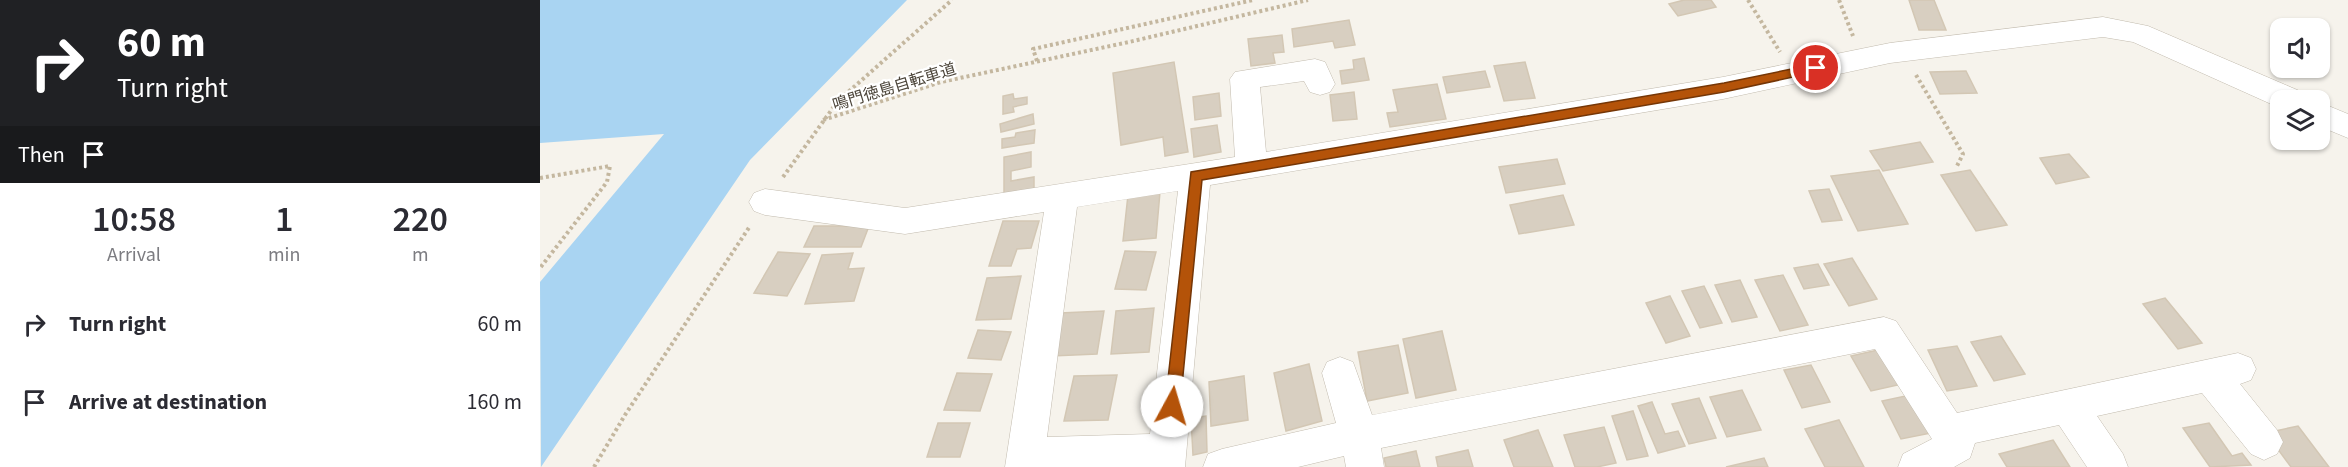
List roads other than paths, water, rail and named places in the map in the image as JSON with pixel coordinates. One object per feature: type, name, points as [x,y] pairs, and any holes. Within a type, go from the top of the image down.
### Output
[{"type":"street","points":[[765,202],[905,221],[1251,167],[1724,88],[1902,52],[2103,27],[2138,33],[2270,91]]},
{"type":"street","points":[[1251,167],[1245,79],[1317,69]]},
{"type":"street","points":[[2330,118],[2348,127]]},
{"type":"street","points":[[1062,196],[1025,461],[1167,459],[1195,176]]},
{"type":"street","points":[[1222,467],[1362,451],[1884,332],[1957,445],[1917,467]]},
{"type":"street","points":[[1948,432],[2224,372],[2264,442]]},
{"type":"street","points":[[1340,373],[1362,451]]},
{"type":"street","points":[[2068,406],[2109,467]]},
{"type":"water","points":[[540,0],[907,0],[750,160],[541,467],[540,282],[664,134],[540,143]]}]
